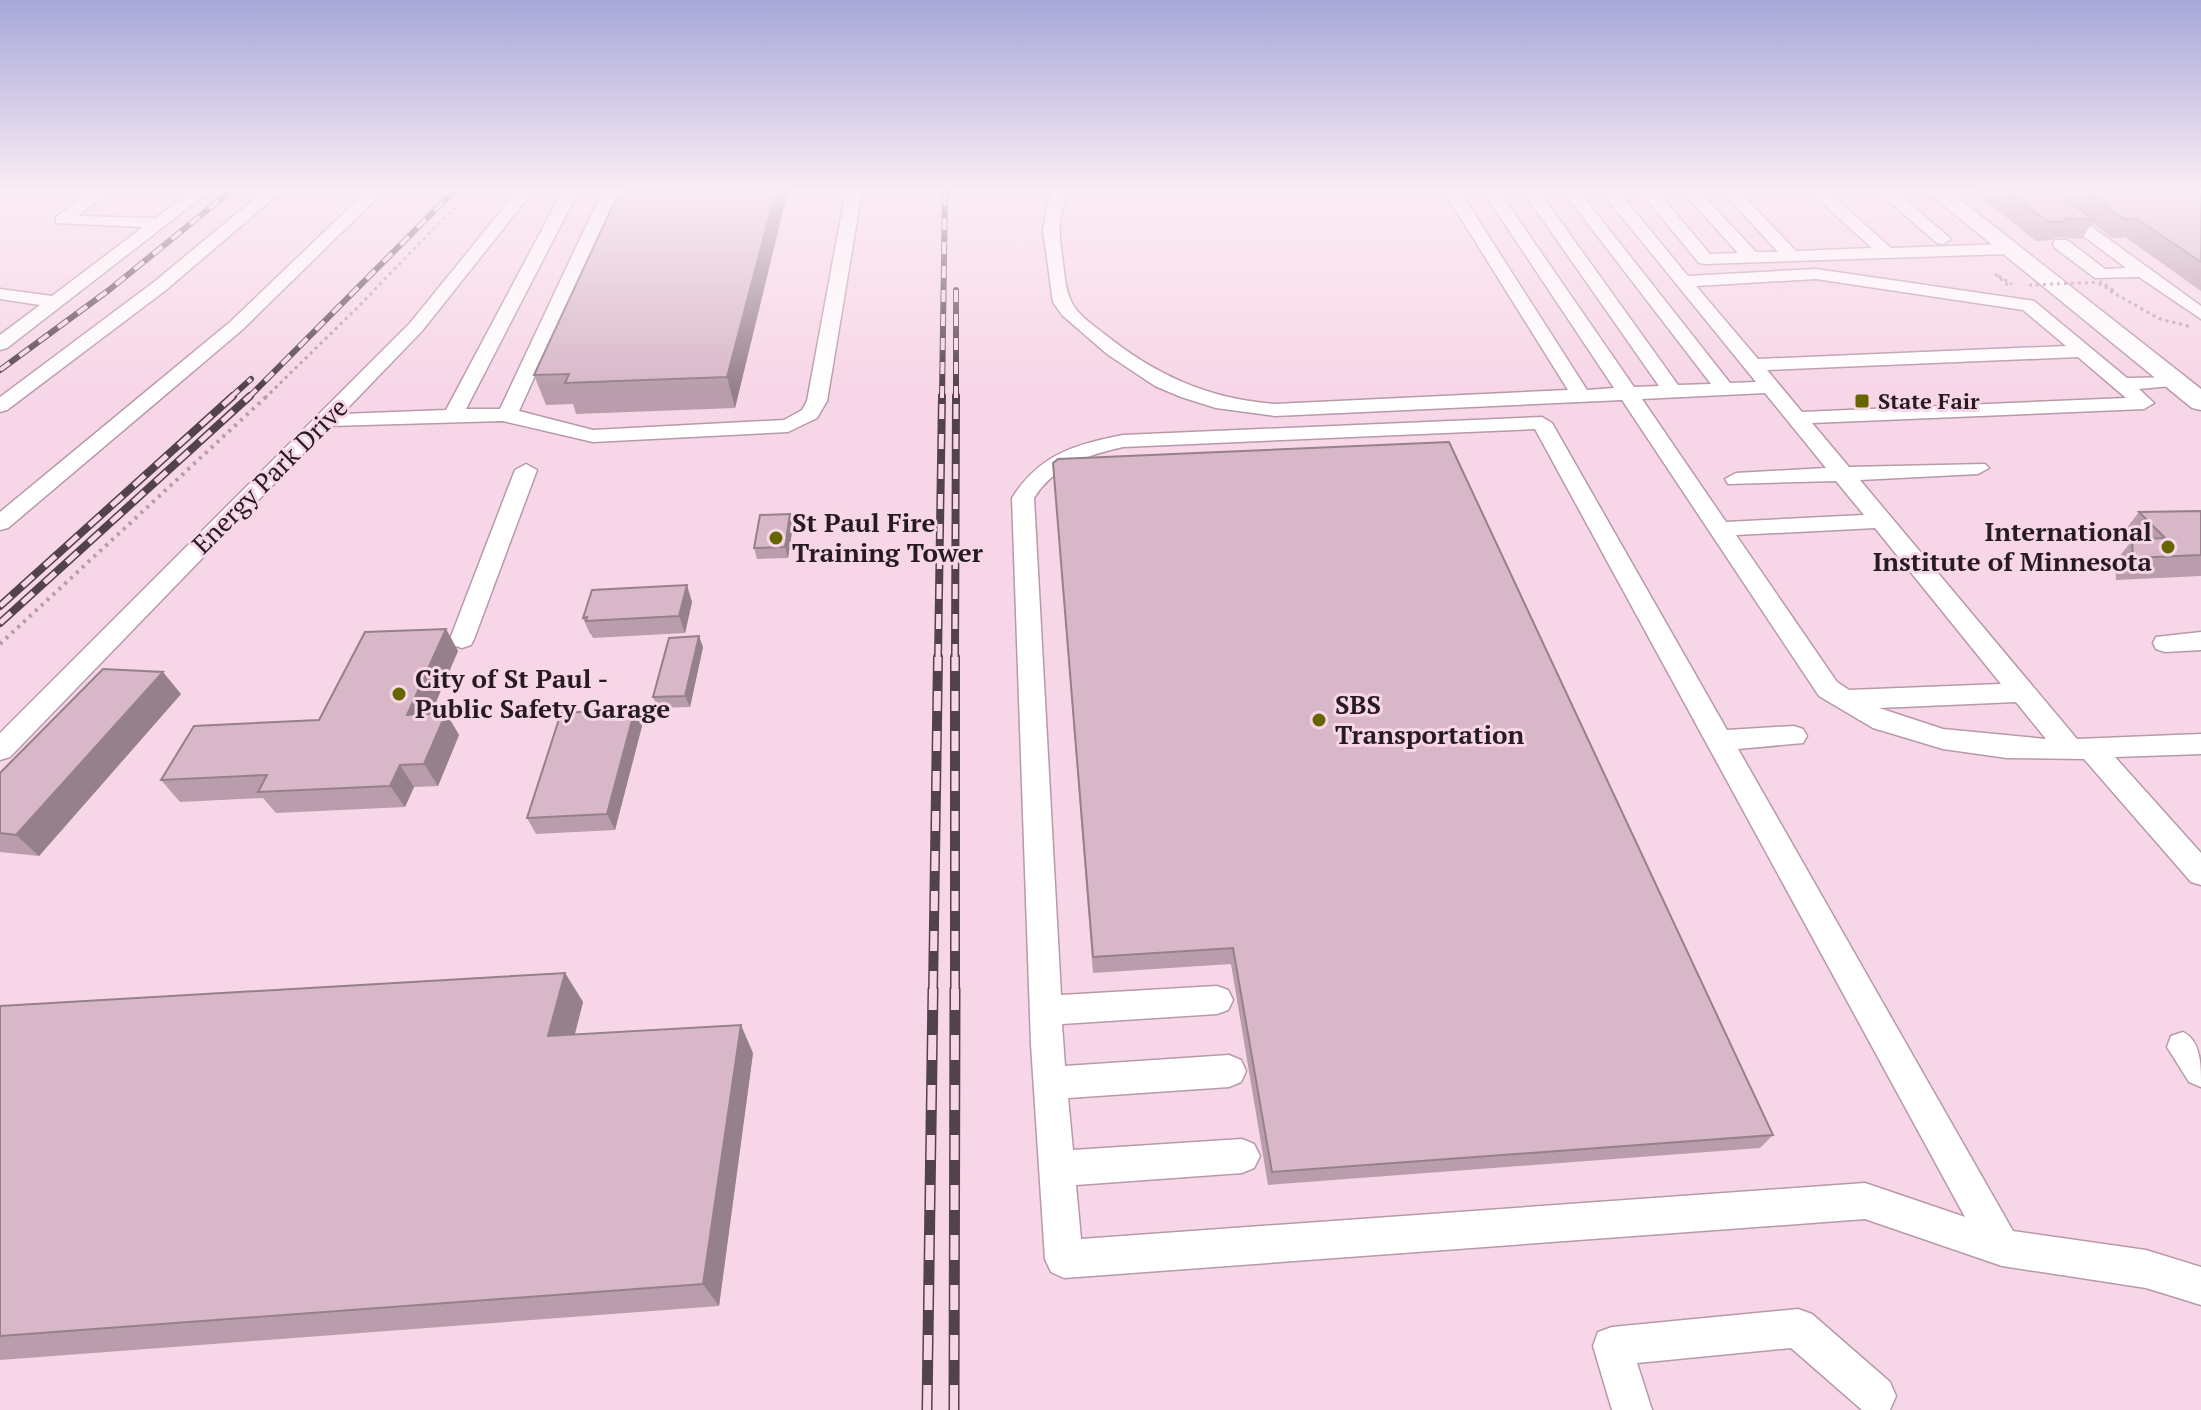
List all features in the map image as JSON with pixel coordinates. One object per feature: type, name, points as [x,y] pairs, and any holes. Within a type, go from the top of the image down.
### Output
[{"type":"main road","points":[[2017,256],[2201,402]]},
{"type":"street","points":[[3,338],[117,256]]},
{"type":"street","points":[[0,406],[196,256]]},
{"type":"street","points":[[0,523],[236,326],[309,256]]},
{"type":"street","name":"Energy Park Drive","points":[[0,750],[416,327],[473,256]]},
{"type":"street","points":[[452,417],[537,256]]},
{"type":"street","points":[[507,415],[581,256]]},
{"type":"street","points":[[325,420],[363,422],[507,415],[577,435],[593,436],[770,429],[801,420],[810,414],[817,401],[842,256]]},
{"type":"street","points":[[1055,256],[1062,302],[1068,311],[1143,373],[1186,394],[1232,407],[1265,410],[1771,387]]},
{"type":"street","points":[[1493,256],[1581,395]]},
{"type":"street","points":[[1534,256],[1819,678],[1842,700],[1892,724],[1939,739],[2025,749],[2201,744]]},
{"type":"street","points":[[1576,256],[1672,391]]},
{"type":"street","points":[[1621,256],[1725,389]]},
{"type":"street","points":[[1662,256],[2023,692],[2201,873]]},
{"type":"street","points":[[1702,256],[1705,259]]},
{"type":"street","points":[[1666,261],[1830,256]]},
{"type":"street","points":[[2077,256],[2101,274],[2142,272]]},
{"type":"street","points":[[2120,256],[2201,314]]},
{"type":"street","points":[[1683,281],[1816,274],[2028,305],[2144,403],[1797,418]]},
{"type":"street","points":[[0,294],[57,302]]},
{"type":"street","points":[[1753,365],[2082,351]]},
{"type":"street","points":[[2122,384],[2175,381]]},
{"type":"street","points":[[2002,1248],[1542,423],[1155,438],[1095,447],[1061,458],[1031,484],[1023,498],[1046,1011],[1064,1259],[1865,1201],[2002,1248],[2146,1269],[2201,1286]]},
{"type":"street","points":[[1736,479],[1978,468]]},
{"type":"street","points":[[462,639],[526,470]]},
{"type":"street","points":[[1718,529],[1882,521]]},
{"type":"street","points":[[2165,643],[2201,641]]},
{"type":"street","points":[[1842,700],[2023,692]]},
{"type":"street","points":[[1719,740],[1794,736]]},
{"type":"street","points":[[1046,1011],[1217,1000]]},
{"type":"street","points":[[1050,1083],[1229,1071]]},
{"type":"street","points":[[1057,1169],[1242,1156]]},
{"type":"street","points":[[1632,1410],[1612,1346],[1798,1328],[1876,1396]]},
{"type":"path","points":[[0,644],[306,362],[411,256]]},
{"type":"path","points":[[2029,285],[2102,282],[2115,292],[2099,284],[2125,300],[2179,326],[2201,328]]},
{"type":"building","points":[[589,256],[759,256],[727,377],[565,383],[569,374],[534,375]]},
{"type":"building","name":"SBS Transportation","points":[[1449,442],[1773,1135],[1272,1172],[1233,948],[1093,957],[1053,463],[1058,459]]},
{"type":"building","points":[[2201,511],[2201,555],[2133,558],[2132,540],[2165,538],[2139,512]]},
{"type":"building","points":[[790,514],[785,547],[754,548],[760,515]]},
{"type":"building","points":[[687,585],[679,616],[586,621],[587,617],[583,618],[592,590]]},
{"type":"building","name":"City of St Paul - Public Safety Garage","points":[[446,629],[407,715],[446,713],[424,764],[400,765],[390,786],[258,792],[267,775],[161,780],[194,726],[319,720],[365,632]]},
{"type":"building","points":[[699,636],[685,696],[653,697],[669,638]]},
{"type":"building","points":[[103,669],[163,672],[16,835],[0,833],[0,773]]},
{"type":"building","points":[[635,709],[607,814],[527,818],[561,713]]},
{"type":"building","points":[[565,973],[548,1036],[741,1025],[703,1284],[0,1336],[0,1006]]},
{"type":"railway","points":[[0,370],[151,256]]},
{"type":"railway","points":[[250,396],[390,256]]},
{"type":"railway","points":[[942,398],[944,256]]},
{"type":"railway","points":[[956,290],[956,396]]},
{"type":"railway","points":[[230,398],[251,379]]},
{"type":"railway","points":[[0,606],[233,396]]},
{"type":"railway","points":[[0,623],[250,396]]},
{"type":"railway","points":[[938,659],[942,396]]},
{"type":"railway","points":[[955,659],[956,396]]},
{"type":"railway","points":[[933,991],[938,657]]},
{"type":"railway","points":[[955,659],[955,989]]},
{"type":"railway","points":[[927,1410],[933,989]]},
{"type":"railway","points":[[954,1410],[955,989]]},
{"type":"place","name":"State Fair","points":[[1862,401]]},
{"type":"place","name":"St Paul Fire Training Tower","points":[[776,538]]},
{"type":"place","name":"International Institute of Minnesota","points":[[2168,547]]},
{"type":"place","name":"City of St Paul - Public Safety Garage","points":[[399,694]]},
{"type":"place","name":"SBS Transportation","points":[[1319,720]]}]
